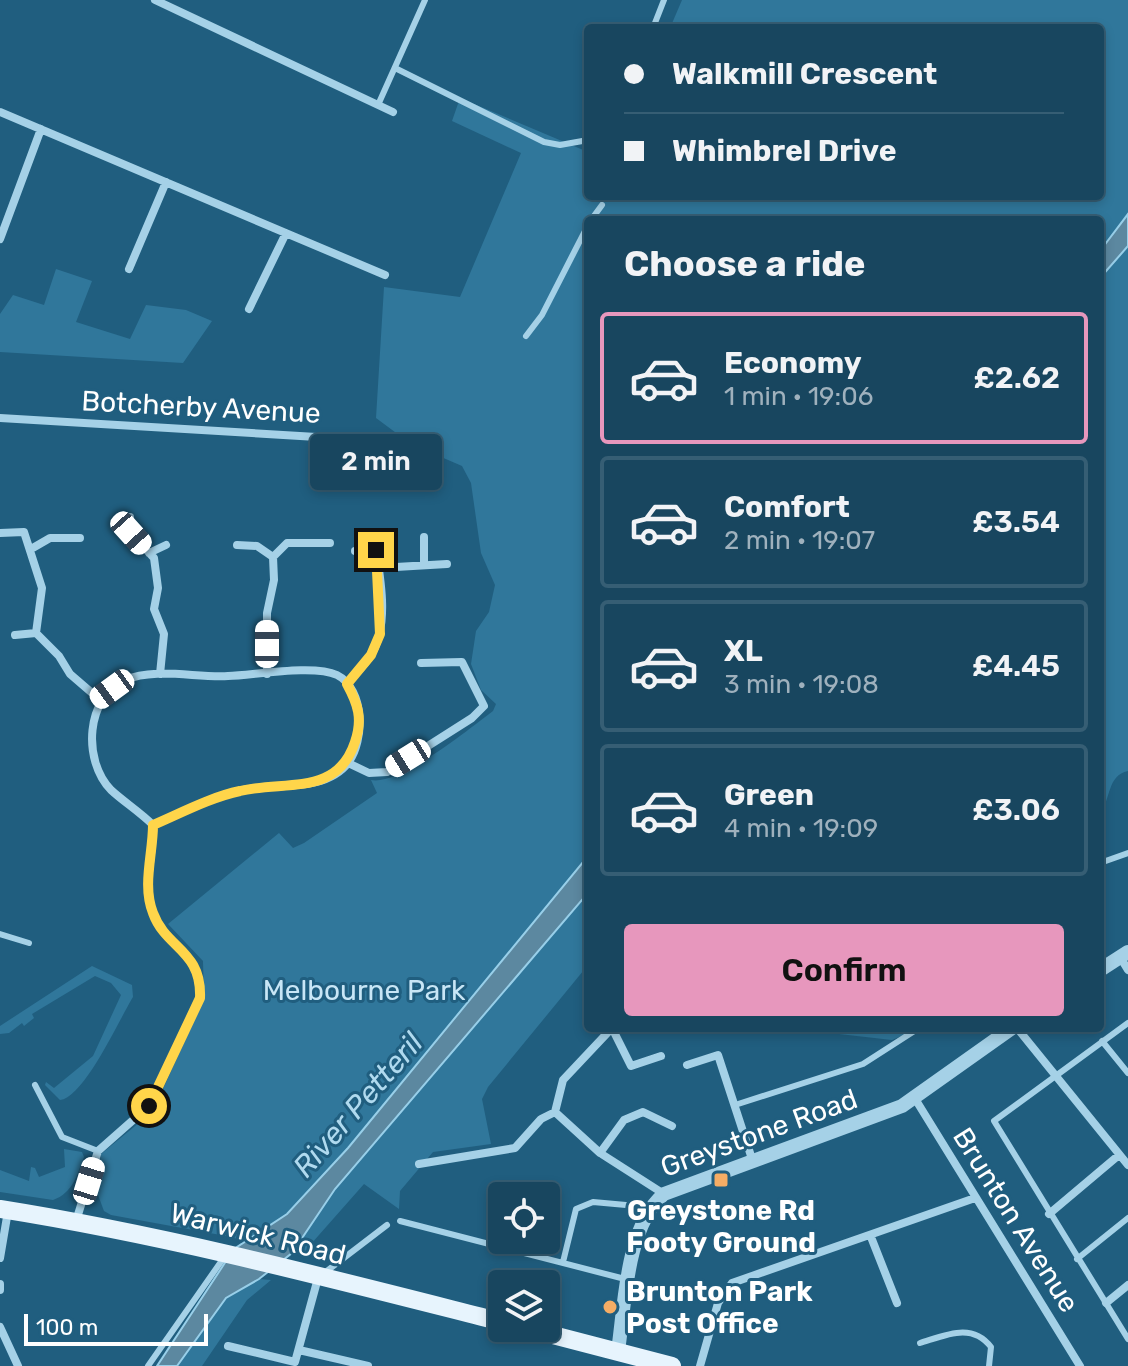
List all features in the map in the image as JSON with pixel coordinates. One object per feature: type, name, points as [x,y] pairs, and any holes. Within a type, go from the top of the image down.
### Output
[{"type":"main road","name":"Warwick Road","points":[[4,1210],[76,1221],[228,1253],[488,1319]]},
{"type":"main road","points":[[560,1338],[624,1357],[672,1366]]},
{"type":"street","points":[[155,0],[393,112]]},
{"type":"street","points":[[0,112],[385,275]]},
{"type":"street","points":[[0,239],[41,129]]},
{"type":"street","points":[[129,269],[166,182]]},
{"type":"street","points":[[249,309],[286,233]]},
{"type":"street","name":"Botcherby Avenue","points":[[0,418],[400,442]]},
{"type":"street","points":[[130,517],[131,533],[154,558],[158,588],[154,609],[164,634],[160,674]]},
{"type":"street","points":[[0,533],[24,532],[31,549],[42,588],[36,633]]},
{"type":"street","points":[[424,537],[424,565]]},
{"type":"street","points":[[31,549],[50,538],[80,538]]},
{"type":"street","points":[[267,674],[267,613],[274,580],[273,557],[287,543],[330,543]]},
{"type":"street","points":[[149,553],[166,545]]},
{"type":"street","points":[[237,545],[257,546],[273,557]]},
{"type":"street","points":[[347,684],[371,655],[380,634],[376,550],[355,551]]},
{"type":"street","points":[[379,568],[447,564]]},
{"type":"street","points":[[15,635],[36,633]]},
{"type":"street","points":[[36,633],[59,656],[70,674],[99,699]]},
{"type":"street","points":[[348,763],[369,773],[387,772],[472,718],[484,706],[462,662],[421,663]]},
{"type":"street","points":[[310,671],[336,675],[347,684],[360,707],[358,735],[348,763],[324,779],[239,791],[153,825],[109,788],[95,756],[94,717],[99,699],[125,680],[160,674],[310,671]]},
{"type":"street","points":[[76,1221],[98,1151],[149,1106],[200,998],[201,979],[188,954],[158,926],[151,910],[148,894],[153,825]]},
{"type":"street","points":[[1104,968],[1125,960]]},
{"type":"street","points":[[419,1164],[515,1148],[541,1119],[555,1112],[563,1080],[608,1032]]},
{"type":"street","points":[[614,1032],[631,1066],[661,1056]]},
{"type":"street","name":"Greystone Road","points":[[624,1357],[628,1280],[639,1228],[648,1207],[664,1194],[879,1116],[914,1097],[1009,1032]]},
{"type":"street","points":[[1018,1032],[1128,1165]]},
{"type":"street","points":[[687,1065],[718,1055],[753,1162]]},
{"type":"street","name":"Brunton Avenue","points":[[914,1097],[1080,1366]]},
{"type":"street","points":[[555,1112],[600,1153],[664,1194]]},
{"type":"street","points":[[600,1153],[624,1120],[643,1112],[672,1126]]},
{"type":"street","points":[[1049,1214],[1119,1155]]},
{"type":"street","points":[[700,1366],[718,1303],[732,1283],[871,1237],[975,1198]]},
{"type":"street","points":[[0,1258],[4,1210]]},
{"type":"street","points":[[871,1237],[897,1303]]},
{"type":"street","points":[[228,1346],[295,1362],[318,1278]]},
{"type":"street","points":[[1106,1303],[1128,1285]]},
{"type":"street","points":[[0,1327],[18,1366]]},
{"type":"street","points":[[299,1350],[368,1366]]},
{"type":"lane","points":[[378,105],[425,0]]},
{"type":"lane","points":[[655,24],[664,0]]},
{"type":"lane","points":[[395,68],[544,142],[560,145],[584,141]]},
{"type":"lane","points":[[594,216],[602,205]]},
{"type":"lane","points":[[526,336],[542,315],[584,232]]},
{"type":"lane","points":[[1104,862],[1128,853]]},
{"type":"lane","points":[[0,934],[29,943]]},
{"type":"lane","points":[[1128,1023],[994,1121],[1128,1339]]},
{"type":"lane","points":[[735,1105],[863,1064],[913,1032]]},
{"type":"lane","points":[[1102,1041],[1128,1073]]},
{"type":"lane","points":[[35,1085],[62,1137],[98,1151]]},
{"type":"lane","points":[[563,1262],[576,1209],[593,1202],[648,1207]]},
{"type":"lane","points":[[1077,1259],[1128,1218]]},
{"type":"lane","points":[[400,1221],[628,1280]]},
{"type":"lane","points":[[318,1278],[387,1225]]},
{"type":"lane","points":[[148,1366],[228,1253]]},
{"type":"lane","points":[[920,1343],[961,1331],[971,1332],[984,1338],[991,1347],[989,1365],[1001,1366]]},
{"type":"green space","name":"Melbourne Park","points":[[682,0],[1128,0],[1128,771],[1116,777],[1104,808],[1104,216],[584,216],[584,970],[488,1087],[482,1099],[491,1144],[433,1152],[400,1191],[399,1209],[364,1184],[311,1244],[319,1253],[314,1258],[226,1236],[111,1215],[104,1211],[95,1187],[101,1154],[140,1122],[158,1100],[204,999],[203,961],[168,924],[279,833],[293,848],[304,843],[377,793],[371,780],[383,779],[416,766],[493,711],[496,704],[481,690],[471,664],[476,631],[489,612],[495,585],[481,553],[471,483],[462,466],[411,444],[376,418],[384,287],[460,297],[521,153],[452,121],[460,98],[584,150],[584,200],[1104,200],[1104,24],[672,24]]},
{"type":"green space","points":[[56,269],[92,281],[76,322],[130,339],[146,305],[186,310],[212,321],[183,363],[0,352],[0,314],[13,295],[44,305]]},
{"type":"green space","points":[[92,966],[132,985],[133,997],[90,1072],[80,1086],[60,1100],[45,1085],[46,1082],[54,1088],[93,1056],[121,995],[111,983],[95,976],[32,1014],[34,1018],[24,1026],[22,1023],[9,1033],[0,1034],[0,1026]]},
{"type":"green space","points":[[821,1032],[911,1032],[892,1040]]},
{"type":"green space","points":[[64,1149],[82,1152],[84,1157],[73,1183],[60,1197],[53,1200],[0,1192],[0,1170],[29,1181],[31,1167],[35,1168],[39,1177],[65,1167]]},
{"type":"green space","points":[[259,1279],[271,1280],[247,1300],[202,1366],[177,1366],[226,1298]]},
{"type":"shaded area","points":[[1128,214],[1128,246],[1104,273],[1104,246]]},
{"type":"shaded area","points":[[584,861],[584,898],[335,1189],[292,1253],[259,1279],[226,1298],[177,1366],[157,1366],[234,1249],[287,1214],[348,1148]]},
{"type":"place","name":"Greystone Rd Footy Ground","points":[[721,1180]]},
{"type":"place","name":"Brunton Park Post Office","points":[[610,1307]]},
{"type":"route","points":[[149,1106],[200,998],[201,979],[188,954],[158,926],[151,910],[148,894],[153,825],[239,791],[324,779],[348,763],[358,735],[360,707],[347,684],[371,655],[380,634],[376,550]]},
{"type":"water label","name":"River Petteril","points":[[358,1105]]}]
